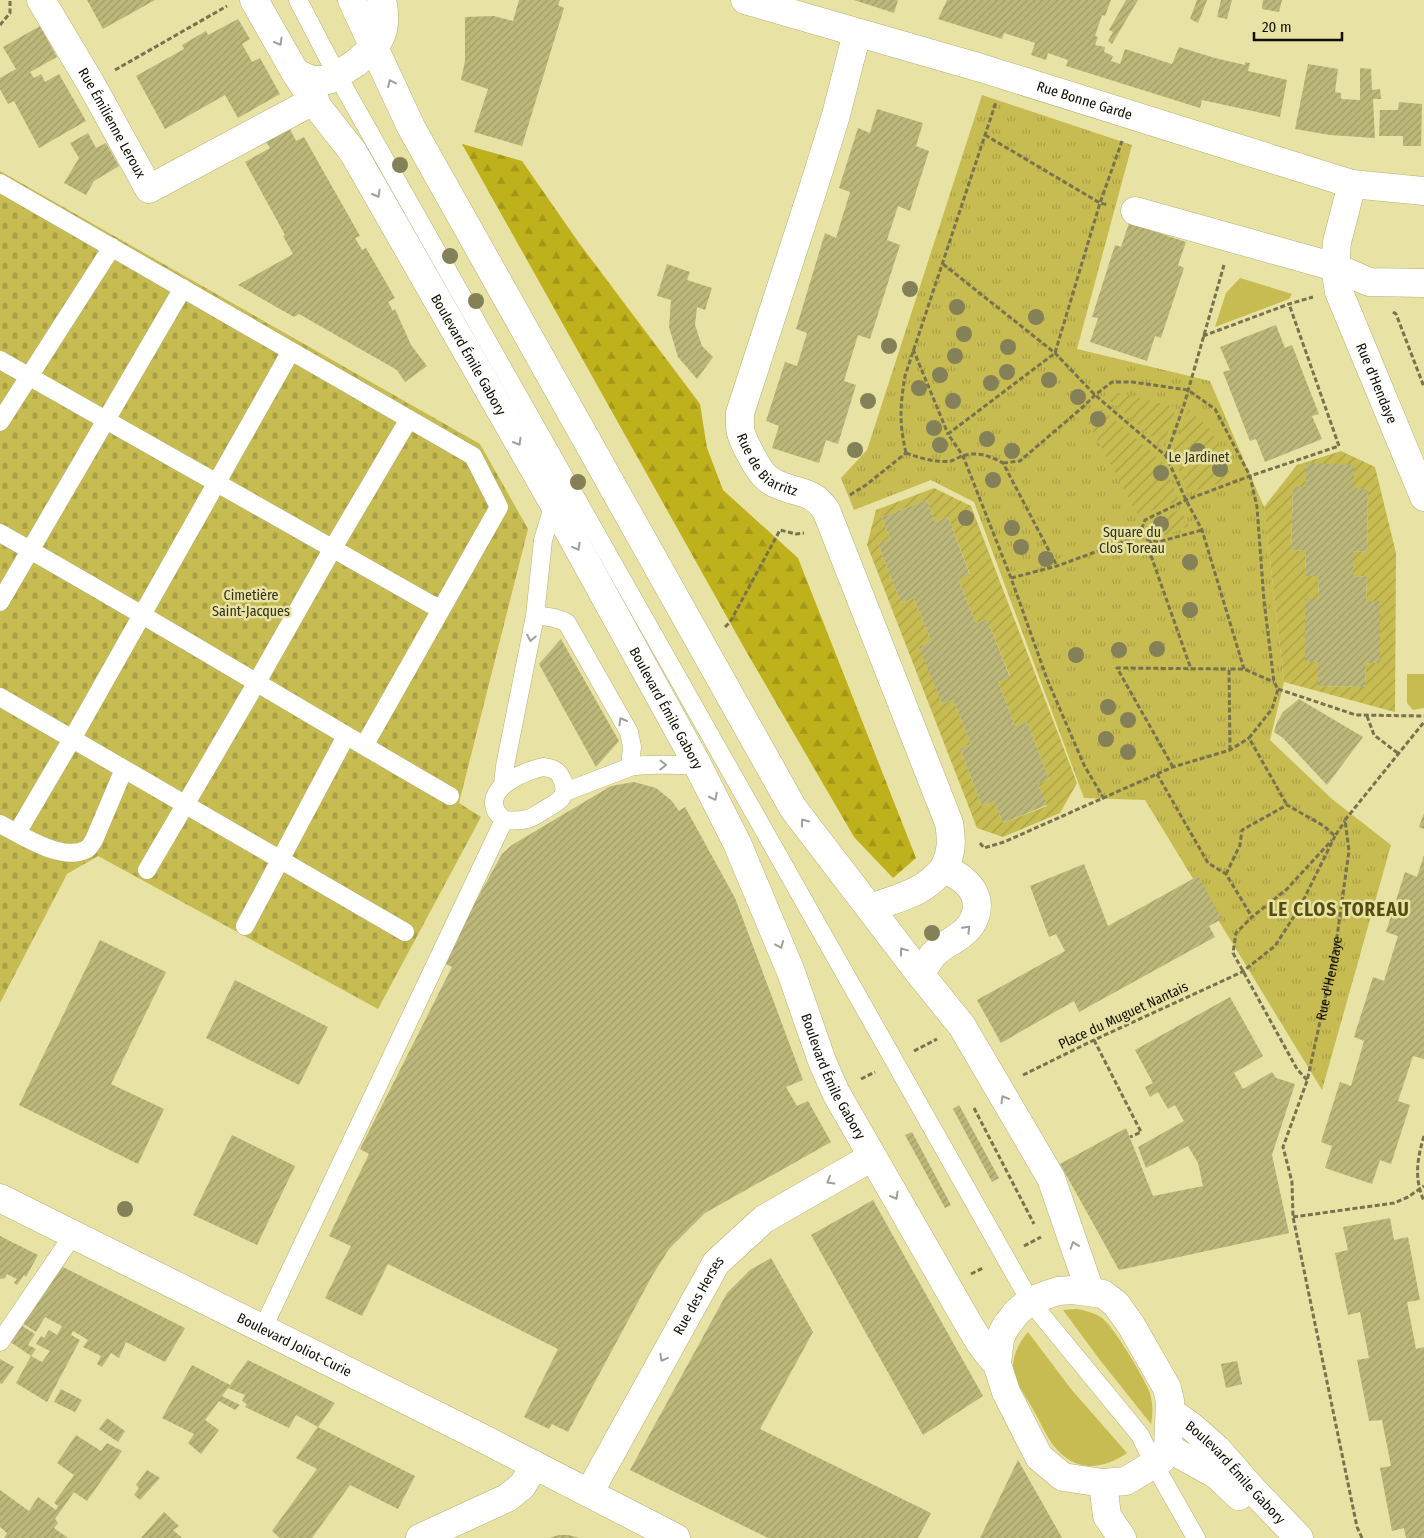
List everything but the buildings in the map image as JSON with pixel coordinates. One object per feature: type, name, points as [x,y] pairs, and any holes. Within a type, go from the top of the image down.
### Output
[{"type":"main road","name":"Rue Émilienne Leroux","points":[[41,0],[91,84],[149,189],[314,100]]},
{"type":"main road","points":[[352,0],[421,145],[794,808],[828,855],[962,1026],[1051,1178],[1090,1291]]},
{"type":"main road","points":[[295,72],[310,80],[320,82],[329,80],[356,63],[381,39],[385,13],[382,0]]},
{"type":"main road","name":"Rue Bonne Garde","points":[[746,0],[1005,76],[1352,184],[1424,191]]},
{"type":"main road","name":"Boulevard Émile Gabory","points":[[242,2],[295,72],[320,110],[353,152],[554,504],[697,764],[737,843],[791,972],[822,1061],[833,1085],[872,1157],[968,1323],[982,1346],[997,1364]]},
{"type":"main road","name":"Rue de Biarritz","points":[[858,33],[836,115],[740,413],[742,436],[762,474],[771,482],[808,494],[819,500],[826,510],[950,823],[952,840],[950,857],[944,868]]},
{"type":"main road","name":"Rue d'Hendaye","points":[[1352,184],[1337,242],[1337,279],[1424,497]]},
{"type":"main road","points":[[1134,211],[1232,238],[1337,279],[1369,282],[1424,283]]},
{"type":"main road","points":[[871,908],[907,896],[923,888],[944,868],[963,880],[974,891],[978,903],[975,919],[969,928],[933,955],[920,974]]},
{"type":"main road","name":"Rue des Herses","points":[[589,1493],[716,1263],[764,1219],[872,1157]]},
{"type":"main road","name":"Boulevard Joliot-Curie","points":[[0,1198],[676,1538]]},
{"type":"main road","points":[[1058,1291],[1090,1291],[1103,1294],[1116,1304],[1131,1325],[1166,1388],[1170,1401],[1170,1411],[1161,1456],[1126,1480],[1102,1483],[1063,1477],[1038,1457],[1006,1392],[997,1364],[1000,1338],[1006,1326],[1017,1312],[1030,1302],[1058,1291]]},
{"type":"main road","name":"Boulevard Émile Gabory","points":[[1170,1411],[1217,1449],[1299,1538]]},
{"type":"main road","name":"Boulevard Émile Gabory","points":[[1161,1456],[1217,1475],[1282,1538]]},
{"type":"main road","points":[[420,1538],[508,1498],[522,1486],[534,1465]]},
{"type":"main road","points":[[1102,1483],[1107,1516],[1122,1538]]},
{"type":"lane","points":[[298,0],[337,75],[1030,1302],[1140,1435],[1161,1456],[1196,1538]]},
{"type":"lane","points":[[0,183],[472,456],[499,507],[364,746]]},
{"type":"lane","points":[[0,422],[112,247]]},
{"type":"lane","points":[[0,602],[182,288]]},
{"type":"lane","points":[[17,832],[72,739],[291,351]]},
{"type":"lane","points":[[0,360],[441,610]]},
{"type":"lane","points":[[147,870],[408,419]]},
{"type":"lane","points":[[503,784],[535,616],[543,540],[554,504]]},
{"type":"lane","points":[[0,533],[142,614],[450,796]]},
{"type":"lane","points":[[535,616],[560,619],[567,624],[628,732],[632,747],[630,767]]},
{"type":"lane","points":[[0,697],[404,932]]},
{"type":"lane","points":[[245,926],[346,736]]},
{"type":"lane","points":[[565,792],[630,767],[640,765],[685,766],[697,764]]},
{"type":"lane","points":[[552,768],[560,774],[565,785],[565,792],[560,801],[529,819],[504,820],[495,810],[497,792],[503,784],[534,769],[552,768]]},
{"type":"lane","points":[[0,824],[58,851],[74,853],[87,848],[94,840],[124,769]]},
{"type":"lane","points":[[262,1330],[504,820]]},
{"type":"lane","points":[[0,1342],[73,1235]]},
{"type":"path","points":[[0,25],[10,13],[10,0]]},
{"type":"path","points":[[110,73],[242,2]]},
{"type":"path","points":[[906,453],[900,428],[900,405],[912,349],[943,264],[1005,76]]},
{"type":"path","points":[[948,434],[1055,353],[1100,203],[1131,115]]},
{"type":"path","points":[[985,135],[1100,203]]},
{"type":"path","points":[[1166,456],[1188,390],[1202,336],[1232,238]]},
{"type":"path","points":[[943,264],[1055,353],[1095,395],[1166,456],[1202,530],[1244,669]]},
{"type":"path","points":[[1202,336],[1289,304],[1323,294],[1337,279]]},
{"type":"path","points":[[1140,536],[1145,520],[1186,500],[1339,446],[1289,304]]},
{"type":"path","points":[[1388,310],[1396,314],[1424,387]]},
{"type":"path","points":[[912,349],[948,434],[963,456],[1055,696],[1084,765],[1104,799]]},
{"type":"path","points":[[1003,463],[1020,461],[1112,382],[1132,382],[1188,390],[1215,409],[1250,476],[1257,507],[1264,601],[1274,682],[1278,689],[1356,715],[1424,716]]},
{"type":"path","points":[[722,629],[730,622],[780,530],[796,534],[818,529],[826,510],[866,485],[906,453]]},
{"type":"path","points":[[906,453],[925,459],[952,461],[963,456],[976,454],[992,456],[1003,463],[1057,566]]},
{"type":"path","points":[[1011,578],[1057,566],[1140,536],[1151,541],[1170,539],[1202,530]]},
{"type":"path","points":[[1151,541],[1149,550],[1191,669]]},
{"type":"path","points":[[1174,767],[1117,668],[1244,669],[1274,682]]},
{"type":"path","points":[[1228,669],[1230,750]]},
{"type":"path","points":[[976,838],[984,848],[1004,842],[1174,767],[1230,750],[1249,738],[1272,709],[1278,689]]},
{"type":"path","points":[[1367,716],[1374,735],[1399,754]]},
{"type":"path","points":[[1307,1081],[1297,1069],[1242,972],[1233,953],[1236,933],[1252,917],[1287,889],[1335,836],[1345,820],[1424,722]]},
{"type":"path","points":[[1249,738],[1287,805],[1324,826],[1335,836]]},
{"type":"path","points":[[1157,774],[1208,864],[1226,874],[1252,917]]},
{"type":"path","points":[[1226,874],[1240,845],[1242,830],[1287,805]]},
{"type":"path","name":"Rue d'Hendaye","points":[[1345,820],[1349,851],[1334,958],[1307,1081],[1283,1147],[1292,1182],[1292,1217],[1356,1528],[1362,1538]]},
{"type":"path","name":"Place du Muguet Nantais","points":[[1023,1075],[1242,972],[1275,946],[1300,907],[1335,836]]},
{"type":"path","points":[[938,1038],[942,1047]]},
{"type":"path","points":[[1094,1040],[1141,1132],[1130,1137]]},
{"type":"path","points":[[970,1100],[1041,1237]]},
{"type":"path","points":[[1424,1136],[1419,1152],[1416,1174],[1419,1190],[1424,1201]]},
{"type":"path","points":[[1292,1217],[1394,1203],[1424,1186]]},
{"type":"green space","name":"Square du Clos Toreau","points":[[982,95],[1132,145],[1077,349],[1210,381],[1264,507],[1284,682],[1270,740],[1332,799],[1391,845],[1322,1090],[1145,800],[1084,798],[974,502],[931,480],[854,510],[841,478],[867,450]]},
{"type":"green space","points":[[462,144],[522,161],[579,243],[700,404],[707,448],[723,490],[798,558],[916,858],[893,878],[854,837],[746,651]]},
{"type":"green space","name":"Cimetière Saint-Jacques","points":[[0,171],[480,444],[528,529],[459,803],[481,817],[378,1009],[98,856],[67,874],[0,1003]]},
{"type":"green space","points":[[1240,278],[1292,294],[1289,299],[1215,327],[1226,293]]},
{"type":"green space","name":"Le Jardinet","points":[[1114,392],[1176,407],[1163,447],[1107,398]]},
{"type":"green space","points":[[1101,408],[1164,463],[1179,501],[1138,515],[1087,421]]},
{"type":"green space","name":"Le Jardinet","points":[[1188,409],[1207,426],[1216,439],[1232,479],[1188,493],[1173,455]]},
{"type":"green space","points":[[1341,451],[1375,467],[1396,553],[1395,712],[1284,682],[1264,507],[1297,465]],"holes":[[[1293,488],[1368,489],[1367,552],[1353,551],[1353,576],[1367,577],[1366,601],[1380,601],[1380,663],[1366,663],[1365,687],[1318,686],[1318,662],[1305,662],[1305,600],[1319,599],[1318,576],[1305,575],[1306,551],[1291,550]]]},
{"type":"green space","points":[[934,488],[971,506],[1077,783],[1060,813],[1003,837],[977,828],[867,545],[876,510]],"holes":[[[927,500],[935,522],[948,517],[970,574],[958,579],[976,623],[987,619],[1010,676],[998,682],[1015,726],[1027,722],[1049,779],[1038,784],[1047,806],[1003,823],[994,801],[982,806],[960,749],[971,744],[953,700],[942,704],[920,647],[931,641],[914,598],[901,603],[878,544],[890,539],[882,517]]]},
{"type":"green space","points":[[1181,509],[1189,526],[1166,535],[1154,535],[1150,529],[1154,521]]},
{"type":"green space","points":[[1407,674],[1424,674],[1424,708],[1413,710],[1407,703]]},
{"type":"green space","points":[[1077,1309],[1091,1312],[1102,1318],[1136,1365],[1150,1393],[1152,1401],[1151,1424],[1063,1310]]},
{"type":"green space","points":[[1028,1332],[1071,1389],[1127,1453],[1107,1463],[1088,1466],[1070,1460],[1053,1445],[1021,1390],[1014,1373],[1013,1362],[1016,1353]]},
{"type":"district","name":"LE CLOS TOREAU","points":[[1339,909]]}]
